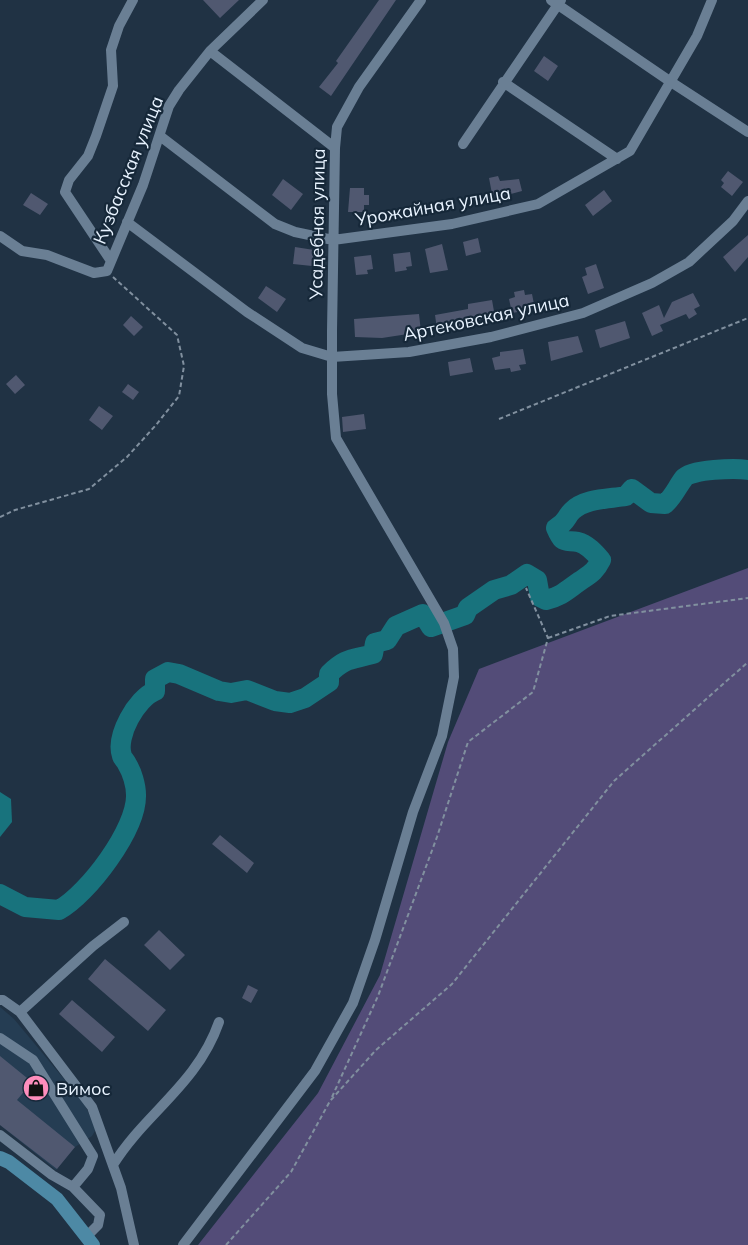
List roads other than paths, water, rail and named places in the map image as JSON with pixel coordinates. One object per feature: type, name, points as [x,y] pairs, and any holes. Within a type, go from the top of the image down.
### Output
[{"type":"main road","points":[[0,1158],[9,1162],[57,1199],[90,1241]]},
{"type":"lane","points":[[109,266],[65,192],[69,180],[88,156],[103,116],[113,86],[111,50],[119,26],[133,0]]},
{"type":"lane","name":"Кузбасская улица","points":[[0,236],[22,251],[47,255],[94,273],[109,266],[143,185],[169,106],[210,51],[263,0]]},
{"type":"lane","name":"Усадебная улица","points":[[183,1245],[315,1071],[353,1003],[375,940],[413,812],[442,736],[454,677],[453,649],[444,623],[336,438],[332,357],[334,148],[337,127],[359,87],[421,0]]},
{"type":"lane","name":"Урожайная улица","points":[[160,136],[275,224],[295,232],[333,240],[452,224],[538,204],[630,151],[697,36],[712,0]]},
{"type":"lane","points":[[463,144],[557,2],[671,82],[748,132]]},
{"type":"lane","points":[[210,51],[334,148]]},
{"type":"lane","points":[[503,82],[617,159]]},
{"type":"lane","name":"Артековская улица","points":[[128,222],[247,312],[302,348],[332,357],[409,352],[490,337],[583,313],[652,283],[689,262],[733,221],[748,201]]},
{"type":"lane","points":[[20,1012],[93,946],[124,922]]},
{"type":"lane","points":[[0,1000],[20,1012],[92,1107],[113,1165],[134,1245]]},
{"type":"lane","points":[[113,1165],[123,1149],[192,1074],[219,1023]]},
{"type":"lane","points":[[0,1038],[33,1060],[93,1156],[88,1169],[73,1187]]},
{"type":"lane","points":[[0,1135],[52,1175],[73,1187],[100,1215],[90,1241]]},
{"type":"waterway","points":[[0,894],[25,907],[59,910],[83,890],[109,859],[128,825],[136,795],[132,775],[122,756],[122,738],[135,709],[141,701],[155,691],[155,679],[168,672],[179,674],[219,691],[231,693],[247,690],[275,701],[290,703],[305,698],[329,682],[329,674],[340,665],[373,654],[375,643],[387,640],[396,626],[423,614],[431,627],[465,615],[468,608],[494,590],[511,585],[527,574],[537,580],[540,597],[546,600],[568,590],[592,572],[601,560],[585,545],[566,541],[560,537],[556,528],[577,507],[590,501],[626,496],[632,489],[651,503],[665,504],[688,475],[714,470],[748,470]]},
{"type":"place","name":"Вимос","points":[[36,1088]]}]
